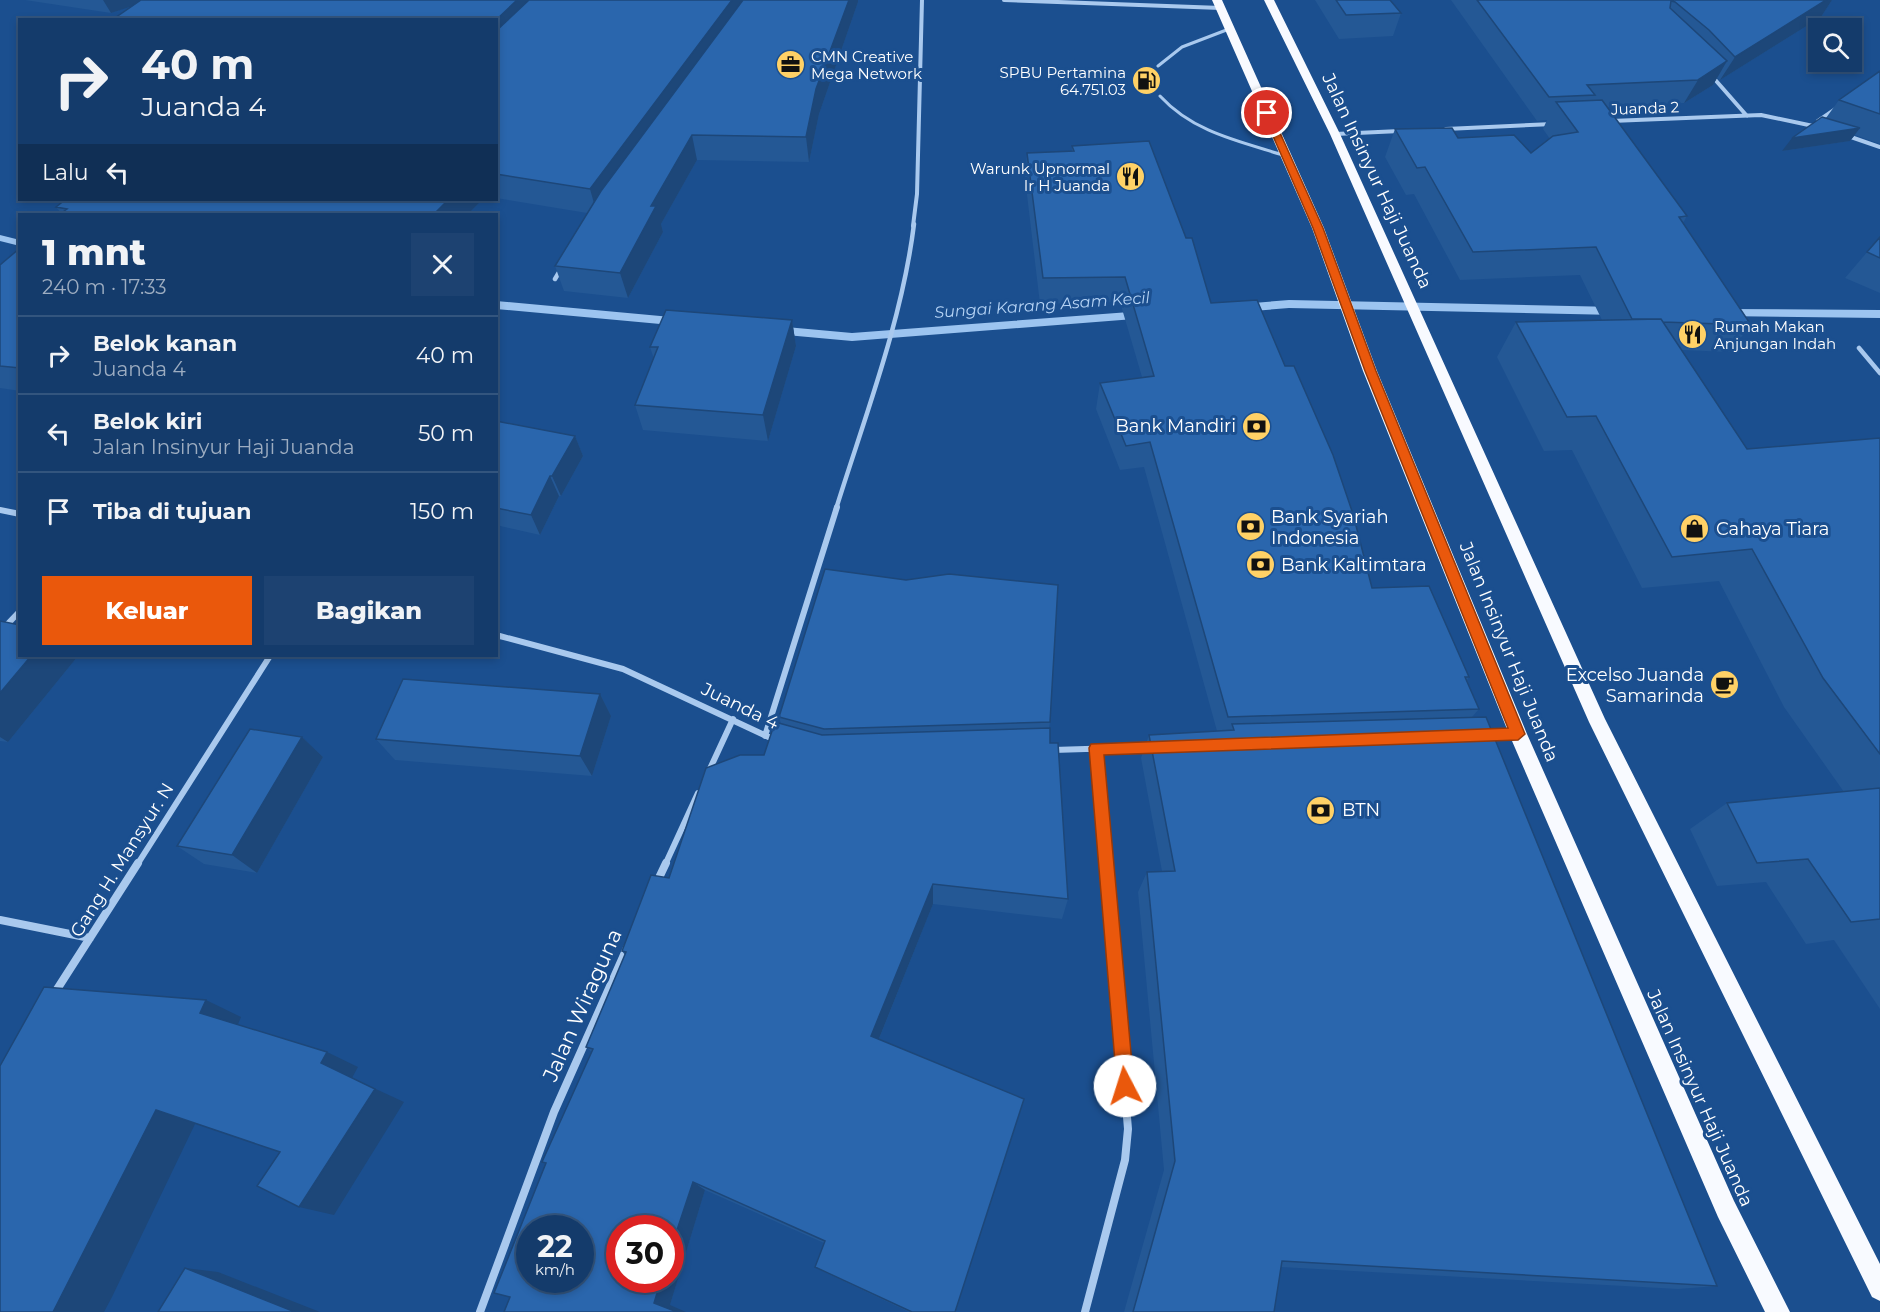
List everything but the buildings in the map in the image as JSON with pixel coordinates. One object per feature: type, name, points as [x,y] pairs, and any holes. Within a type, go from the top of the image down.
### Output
[{"type":"highway","name":"Jalan Insinyur Haji Juanda","points":[[1269,0],[1335,134],[1598,722],[1880,1288]]},
{"type":"highway","name":"Jalan Insinyur Haji Juanda","points":[[1219,4],[1318,228],[1370,371],[1518,734],[1726,1209],[1778,1312]]},
{"type":"street","points":[[765,736],[886,350],[911,246],[916,215],[922,0]]},
{"type":"street","points":[[1004,0],[1219,4]]},
{"type":"street","points":[[1707,71],[1747,116]]},
{"type":"street","points":[[1813,125],[1841,105]]},
{"type":"street","name":"Juanda 2","points":[[1604,122],[1747,116],[1775,117],[1820,127]]},
{"type":"street","points":[[1440,129],[1557,124]]},
{"type":"street","points":[[1335,134],[1405,131]]},
{"type":"street","points":[[1842,134],[1880,147]]},
{"type":"street","points":[[555,279],[569,259]]},
{"type":"street","points":[[1858,348],[1880,373]]},
{"type":"street","points":[[0,510],[18,514]]},
{"type":"street","points":[[0,632],[18,613]]},
{"type":"street","name":"Juanda 4","points":[[498,635],[623,669],[786,745]]},
{"type":"street","name":"Gang H. Mansyur. N","points":[[48,1004],[269,657]]},
{"type":"street","points":[[651,895],[733,719]]},
{"type":"street","points":[[1471,735],[1518,734]]},
{"type":"street","points":[[1048,750],[1154,746]]},
{"type":"street","points":[[1085,1312],[1123,1170],[1128,1129],[1096,748]]},
{"type":"street","points":[[0,920],[90,938]]},
{"type":"street","name":"Jalan Wiraguna","points":[[480,1312],[554,1112],[632,935]]},
{"type":"lane","points":[[1158,66],[1182,48],[1230,29]]},
{"type":"lane","points":[[1160,96],[1172,112],[1203,129],[1285,155]]},
{"type":"waterway","name":"Sungai Karang Asam Kecil","points":[[0,238],[18,242]]},
{"type":"waterway","name":"Sungai Karang Asam Kecil","points":[[1241,308],[1289,304],[1616,311]]},
{"type":"waterway","name":"Sungai Karang Asam Kecil","points":[[498,305],[682,322]]},
{"type":"waterway","name":"Sungai Karang Asam Kecil","points":[[1724,313],[1880,314]]},
{"type":"waterway","name":"Sungai Karang Asam Kecil","points":[[775,330],[852,337],[1143,315]]},
{"type":"place","name":"CMN Creative Mega Network","points":[[790,65]]},
{"type":"place","name":"SPBU Pertamina 64.751.03","points":[[1147,81]]},
{"type":"place","name":"Warunk Upnormal Ir H Juanda","points":[[1131,177]]},
{"type":"place","name":"Rumah Makan Anjungan Indah","points":[[1693,335]]},
{"type":"place","name":"Bank Mandiri","points":[[1257,426]]},
{"type":"place","name":"Bank Syariah Indonesia","points":[[1250,527]]},
{"type":"place","name":"Cahaya Tiara","points":[[1695,529]]},
{"type":"place","name":"Bank Kaltimtara","points":[[1260,565]]},
{"type":"place","name":"Excelso Juanda Samarinda","points":[[1725,685]]},
{"type":"place","name":"BTN","points":[[1321,810]]},
{"type":"route","points":[[1125,1086],[1096,748],[1518,734],[1458,581],[1370,371],[1318,228],[1267,113]]}]
